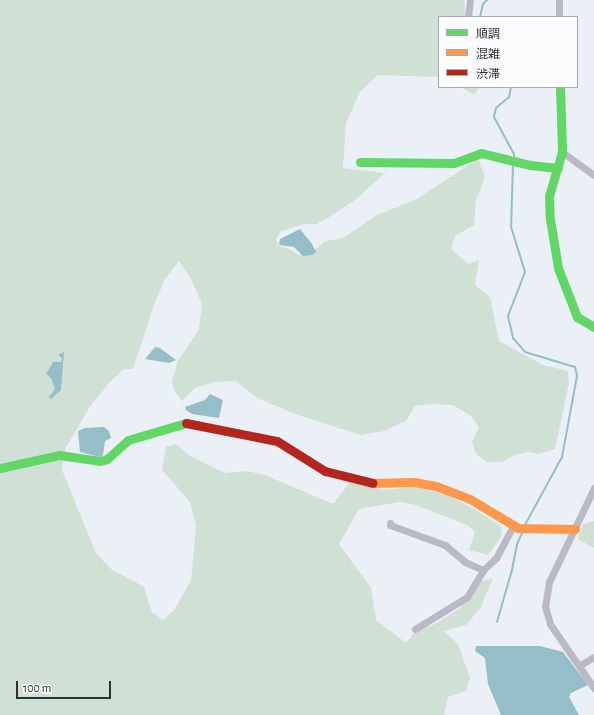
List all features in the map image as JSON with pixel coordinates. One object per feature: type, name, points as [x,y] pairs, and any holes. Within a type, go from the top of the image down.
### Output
[{"type":"street","points":[[468,16],[470,0]]},
{"type":"street","points":[[559,0],[559,16]]},
{"type":"street","points":[[560,88],[562,152],[549,206],[556,261],[577,317],[594,326]]},
{"type":"street","points":[[562,152],[594,175]]},
{"type":"street","points":[[360,162],[454,163],[481,153],[513,161],[558,168]]},
{"type":"street","points":[[0,468],[59,455],[72,455],[100,461],[107,459],[128,440],[179,424],[191,423],[253,438],[277,441],[325,471],[373,483],[414,482],[436,486],[470,499],[520,528],[575,529]]},
{"type":"street","points":[[594,488],[549,582],[545,606],[550,624],[580,665],[594,688]]},
{"type":"street","points":[[390,523],[390,525],[445,545],[465,562],[483,570]]},
{"type":"street","points":[[415,629],[467,597],[483,570],[496,558],[520,528]]},
{"type":"street","points":[[580,665],[594,657]]},
{"type":"green space","points":[[0,0],[464,0],[466,16],[438,16],[438,77],[378,75],[360,92],[346,123],[343,168],[385,173],[355,200],[329,217],[316,224],[305,224],[281,231],[276,239],[278,246],[289,249],[299,255],[308,255],[326,241],[343,238],[377,215],[415,200],[478,159],[485,176],[476,201],[474,225],[455,236],[451,249],[468,264],[479,260],[475,285],[490,297],[499,341],[543,365],[568,371],[569,383],[555,449],[539,454],[527,452],[515,455],[502,462],[486,462],[476,454],[472,442],[479,427],[471,416],[453,405],[431,404],[415,406],[406,421],[384,431],[361,435],[298,415],[257,398],[236,381],[215,382],[195,388],[182,401],[175,392],[172,382],[177,363],[199,329],[202,304],[191,279],[179,261],[165,279],[154,305],[133,369],[124,369],[109,383],[89,408],[65,449],[62,470],[96,553],[111,569],[144,587],[152,612],[163,620],[174,610],[191,581],[196,526],[190,502],[162,470],[166,447],[176,444],[190,456],[225,473],[247,471],[265,475],[333,504],[350,482],[383,490],[420,486],[447,495],[474,509],[502,527],[501,537],[488,555],[469,550],[475,532],[469,526],[416,505],[400,502],[359,509],[339,544],[371,588],[376,620],[406,643],[415,632],[435,624],[460,608],[477,582],[493,578],[481,607],[466,625],[444,631],[458,644],[470,678],[466,691],[448,697],[444,715],[0,715]]},
{"type":"green space","points":[[463,88],[479,88],[474,95]]},
{"type":"green space","points":[[594,521],[594,548],[578,539],[583,524]]},
{"type":"water","points":[[300,229],[312,244],[316,252],[312,255],[303,256],[294,247],[279,245],[280,239]]},
{"type":"water","points":[[155,347],[160,348],[176,360],[169,363],[145,359]]},
{"type":"water","points":[[64,352],[61,390],[51,399],[49,397],[55,389],[51,378],[46,374],[53,362],[61,362],[62,358],[58,355]]},
{"type":"water","points":[[210,394],[223,400],[219,418],[192,414],[186,410],[185,407],[205,400]]},
{"type":"water","points":[[104,427],[109,431],[111,438],[105,441],[103,455],[100,457],[80,452],[78,431],[85,428]]},
{"type":"water","points":[[476,646],[540,646],[563,652],[588,685],[571,693],[569,697],[579,715],[501,715],[488,684],[485,658],[475,651]]},
{"type":"waterway","points":[[480,16],[483,4],[487,0]]},
{"type":"waterway","points":[[511,88],[509,97],[496,108],[494,117],[514,154],[514,158]]},
{"type":"waterway","points":[[513,165],[511,227],[525,272],[508,316],[513,338],[525,352],[575,367],[577,376],[562,457],[525,525]]},
{"type":"waterway","points":[[497,622],[512,570],[517,544],[523,531]]},
{"type":"traffic: fast","points":[[560,88],[562,152],[549,196],[550,219],[558,268],[577,317],[594,327]]},
{"type":"traffic: fast","points":[[360,162],[454,163],[481,153],[530,165],[558,168]]},
{"type":"traffic: fast","points":[[0,468],[59,455],[100,461],[107,459],[128,440],[186,423]]},
{"type":"traffic: slow","points":[[373,483],[414,482],[436,486],[470,499],[518,528],[575,529]]},
{"type":"traffic: jam","points":[[186,423],[277,441],[325,471],[373,483]]}]
